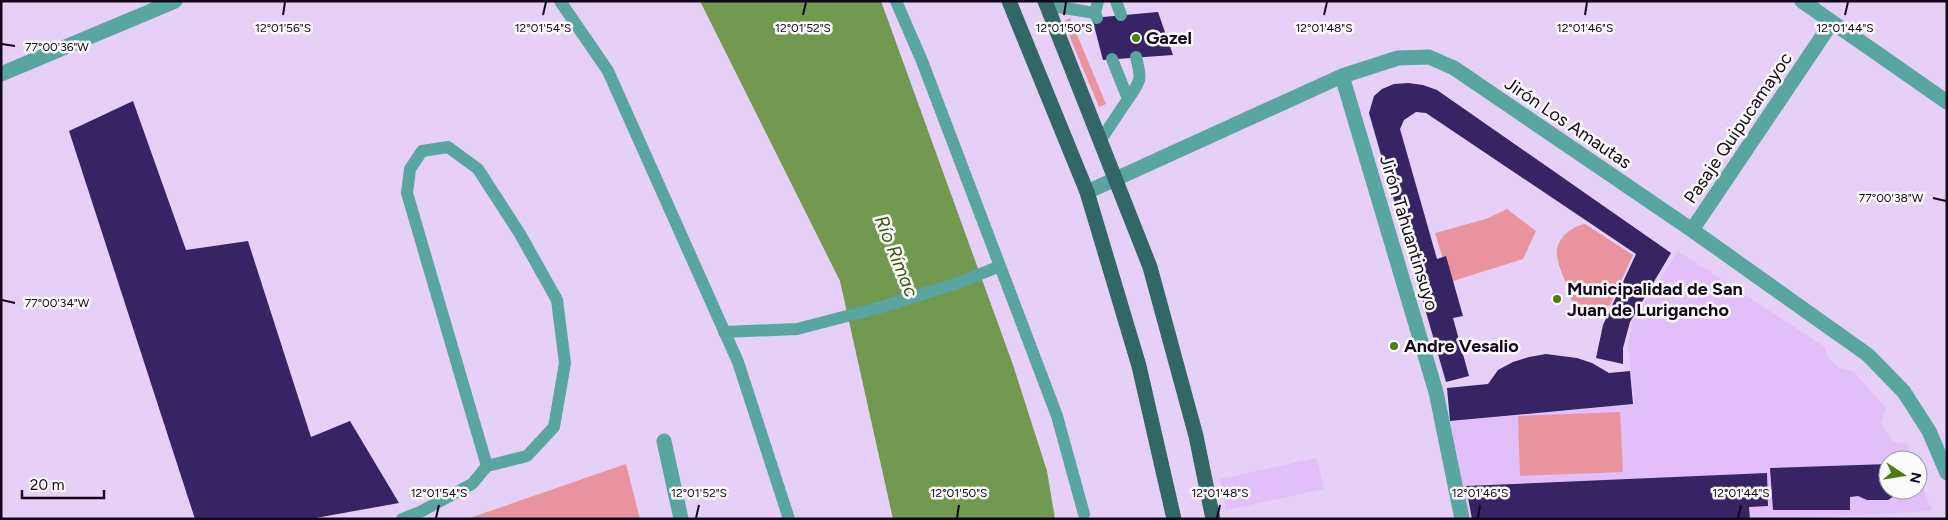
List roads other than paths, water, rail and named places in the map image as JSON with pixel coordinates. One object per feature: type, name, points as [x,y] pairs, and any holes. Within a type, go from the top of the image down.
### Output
[{"type":"main road","points":[[1009,1],[1087,192],[1139,366],[1174,519]]},
{"type":"main road","points":[[1045,3],[1116,179],[1153,277],[1196,436],[1213,519]]},
{"type":"street","points":[[1,74],[175,1]]},
{"type":"street","points":[[1802,1],[1947,102]]},
{"type":"street","name":"Pasaje Quipucamayoc","points":[[1692,230],[1832,22]]},
{"type":"street","name":"Jirón Los Amautas","points":[[1087,192],[1342,76],[1398,58],[1428,57],[1454,68],[1692,230],[1868,356],[1904,392],[1929,431],[1947,473]]},
{"type":"street","name":"Jirón Tahuantinsuyo","points":[[1342,76],[1436,392],[1462,519]]},
{"type":"street","points":[[664,441],[681,519]]},
{"type":"lane","points":[[560,1],[608,71],[738,362],[789,519]]},
{"type":"lane","points":[[896,1],[922,61],[1057,416],[1084,514]]},
{"type":"lane","points":[[1116,1],[1121,15]]},
{"type":"lane","points":[[1045,3],[1096,11]]},
{"type":"lane","points":[[1100,141],[1139,84],[1141,79],[1136,57]]},
{"type":"lane","points":[[1112,59],[1128,99]]},
{"type":"lane","points":[[402,519],[420,512],[472,484],[487,466],[527,456],[554,427],[565,363],[557,300],[520,234],[478,169],[448,147],[422,152],[410,169],[407,193],[487,466]]},
{"type":"lane","points":[[724,332],[796,329],[878,308],[958,283],[1000,266]]},
{"type":"water","name":"Río Rímac","points":[[700,1],[881,1],[1013,365],[1047,471],[1055,519],[893,519],[840,281]]},
{"type":"place","name":"Gazel","points":[[1136,38]]},
{"type":"place","name":"Municipalidad de San Juan de Lurigancho","points":[[1557,299]]},
{"type":"place","name":"Andre Vesalio","points":[[1394,346]]}]
